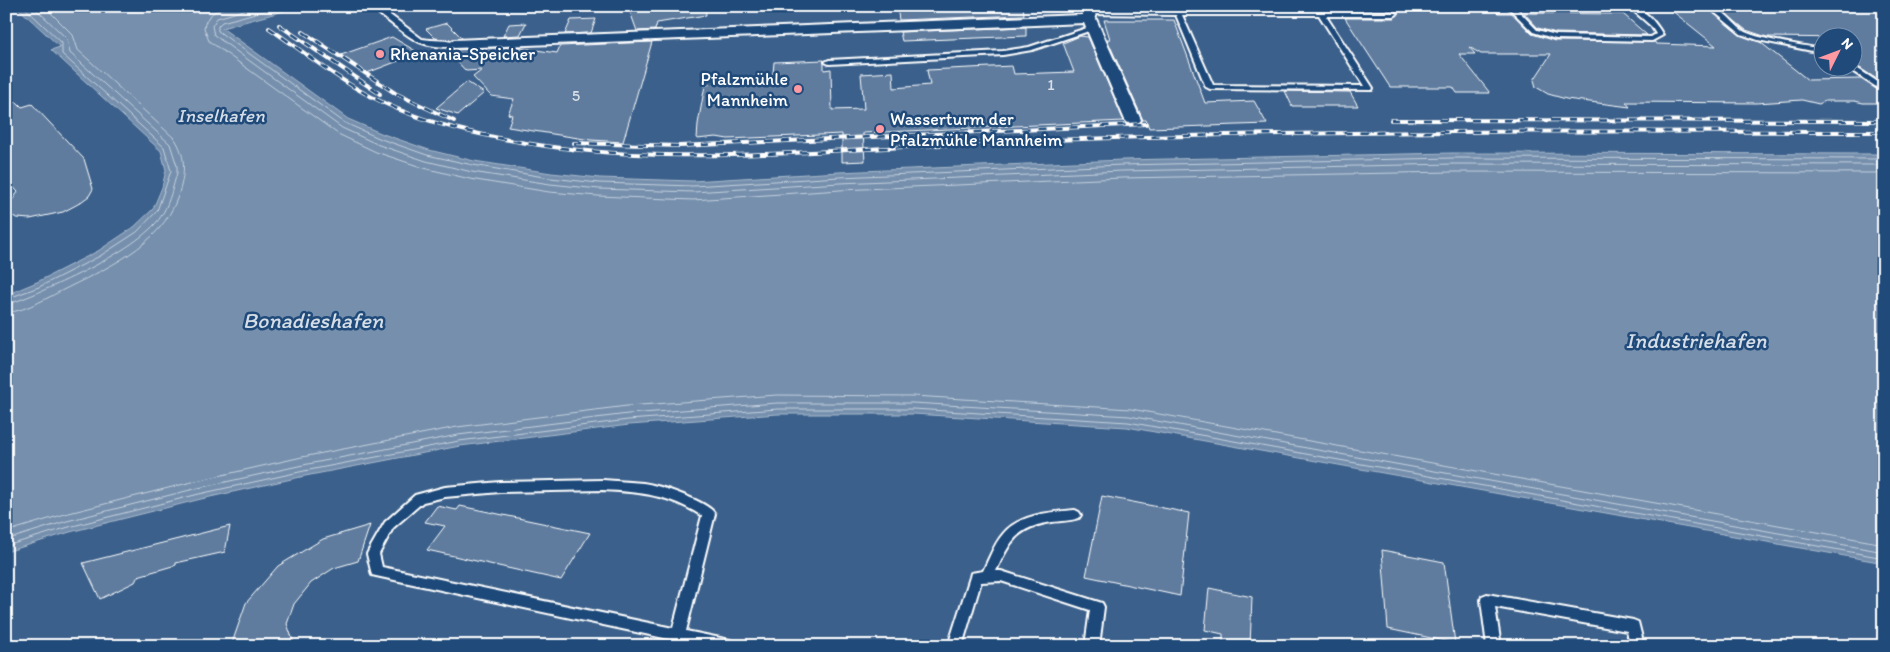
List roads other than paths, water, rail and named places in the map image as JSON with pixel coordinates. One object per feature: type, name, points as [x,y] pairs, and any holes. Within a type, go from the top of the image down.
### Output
[{"type":"street","points":[[454,44],[1089,16],[1133,120]]},
{"type":"lane","points":[[373,6],[420,40],[431,43],[454,44]]},
{"type":"lane","points":[[828,62],[1003,53],[1030,49],[1089,16],[1231,9],[1394,14],[1389,6]]},
{"type":"lane","points":[[1510,6],[1535,31],[1556,37],[1652,39],[1660,34],[1654,25],[1631,6]]},
{"type":"lane","points":[[1710,6],[1743,33],[1812,49]]},
{"type":"lane","points":[[1178,12],[1210,87],[1369,88],[1321,13]]},
{"type":"lane","points":[[1862,74],[1884,90]]},
{"type":"lane","points":[[678,635],[709,514],[692,503],[645,488],[603,485],[500,487],[445,492],[419,498],[389,525],[373,554],[376,571],[678,635],[730,646]]},
{"type":"lane","points":[[987,576],[1008,535],[1026,524],[1048,518],[1075,515]]},
{"type":"lane","points":[[955,646],[976,576],[1001,576],[1097,607],[1092,646]]},
{"type":"lane","points":[[1494,646],[1487,600],[1633,626],[1637,646]]},
{"type":"water","name":"Industriehafen","points":[[16,6],[302,6],[222,28],[348,119],[383,134],[429,150],[474,161],[551,173],[600,178],[693,181],[839,172],[1122,160],[1452,153],[1884,154],[1884,563],[1127,427],[913,414],[778,414],[629,425],[460,446],[305,476],[201,499],[70,532],[6,552],[6,295],[37,282],[98,251],[134,227],[153,209],[162,187],[166,170],[161,151],[51,50],[60,47]]},
{"type":"railway","points":[[279,25],[380,94]]},
{"type":"railway","points":[[269,28],[358,90],[414,116],[474,133],[536,145],[630,154],[773,154],[1029,141],[1283,134],[1584,131],[1884,132]]},
{"type":"railway","points":[[303,32],[395,93],[454,121]]},
{"type":"railway","points":[[1391,120],[1884,121]]},
{"type":"railway","points":[[574,143],[680,146],[1146,124]]},
{"type":"place","name":"Rhenania-Speicher","points":[[380,54]]},
{"type":"place","name":"Pfalzmühle Mannheim","points":[[798,89]]},
{"type":"place","name":"Wasserturm der Pfalzmühle Mannheim","points":[[880,129]]},
{"type":"water label","name":"Inselhafen","points":[[221,115]]},
{"type":"water label","name":"Bonadieshafen","points":[[313,320]]}]
